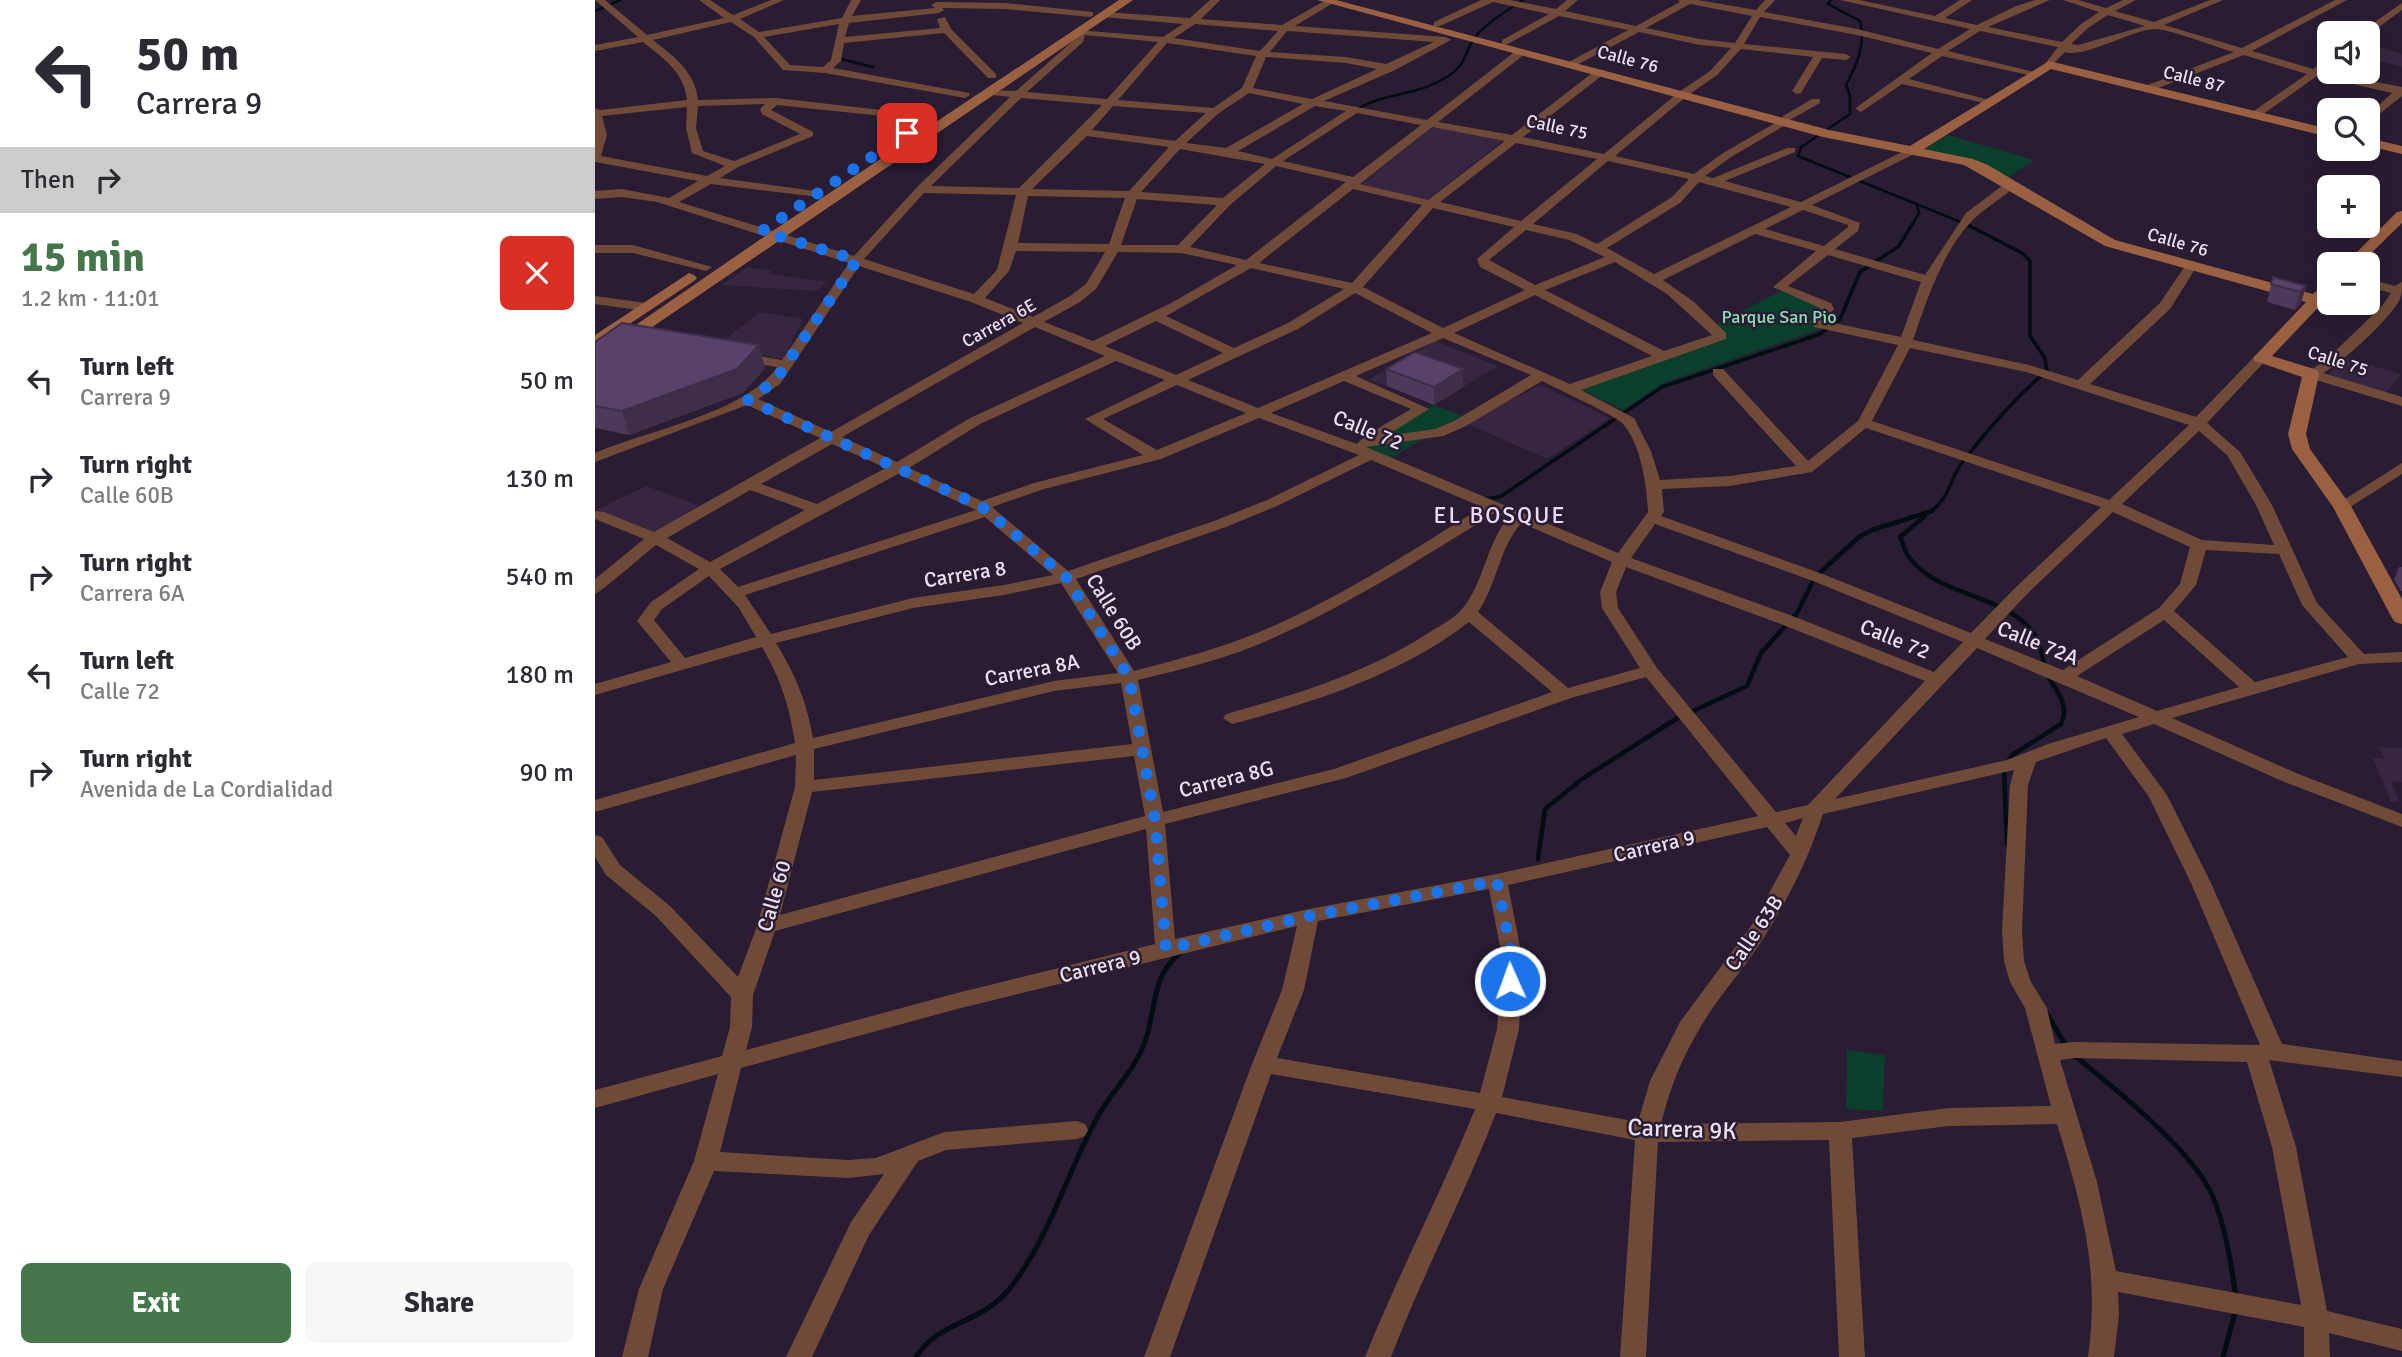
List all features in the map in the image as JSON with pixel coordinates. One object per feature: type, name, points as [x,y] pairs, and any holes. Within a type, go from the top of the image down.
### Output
[{"type":"street","points":[[704,0],[757,35],[785,67],[825,70],[965,95]]},
{"type":"street","points":[[595,48],[731,18],[765,8],[779,0]]},
{"type":"street","points":[[825,70],[837,61],[845,20],[856,0]]},
{"type":"street","points":[[595,362],[769,233],[815,195],[1111,0]]},
{"type":"street","points":[[595,342],[706,267],[769,233],[1127,0]]},
{"type":"street","points":[[976,299],[1003,271],[1023,191],[1084,132],[1165,40],[1192,22],[1215,0]]},
{"type":"street","name":"Calle 76","points":[[1344,0],[1506,42],[1600,72],[1685,92]]},
{"type":"street","points":[[1437,24],[1489,0]]},
{"type":"street","points":[[1496,0],[1737,48],[1846,57]]},
{"type":"street","points":[[1506,42],[1557,13],[1573,0]]},
{"type":"street","points":[[1574,63],[1639,30],[1688,0],[1857,32],[2034,75]]},
{"type":"street","points":[[1663,356],[1485,264],[1483,259],[1685,92],[1717,71],[1737,48],[1755,14],[1770,0]]},
{"type":"street","points":[[1846,0],[1979,28],[2057,55],[2154,26],[2218,0]]},
{"type":"street","points":[[1897,11],[1917,0]]},
{"type":"street","points":[[1935,19],[1967,0]]},
{"type":"street","points":[[2068,0],[2315,73],[2401,91]]},
{"type":"street","points":[[1653,280],[1916,151],[2034,75],[2057,55],[2076,30],[2104,12],[2131,0]]},
{"type":"street","points":[[2149,88],[2241,52],[2342,0]]},
{"type":"street","points":[[1247,90],[1262,54],[1286,27],[1329,1]]},
{"type":"street","name":"Calle 76","points":[[1329,1],[1452,38],[1574,63],[1832,133],[1968,162],[2011,184],[2102,240],[2316,300]]},
{"type":"street","points":[[1861,109],[1939,52],[1979,28],[2036,1]]},
{"type":"street","points":[[757,35],[936,5],[1010,3],[1090,14]]},
{"type":"street","points":[[604,4],[680,67],[691,85],[691,128],[698,153],[734,165]]},
{"type":"street","points":[[936,5],[946,30],[992,76]]},
{"type":"street","points":[[2380,22],[2402,6]]},
{"type":"street","points":[[1105,15],[1452,38]]},
{"type":"street","points":[[841,40],[946,30]]},
{"type":"street","points":[[1080,32],[1165,40],[1262,54],[1346,60],[1391,68]]},
{"type":"street","points":[[595,458],[748,400],[775,381],[857,260],[921,189],[1018,95],[1080,40],[1080,32]]},
{"type":"street","points":[[1228,152],[1314,102],[1452,38]]},
{"type":"street","points":[[1094,346],[1156,316],[1249,264],[1521,52]]},
{"type":"street","points":[[1797,91],[1819,55]]},
{"type":"street","name":"Calle 87","points":[[2057,55],[2149,88],[2317,129]]},
{"type":"street","points":[[873,65],[890,82]]},
{"type":"street","points":[[783,81],[792,69]]},
{"type":"street","points":[[1156,456],[1092,419],[1174,379],[1293,327],[1355,288],[1430,204],[1600,72]]},
{"type":"street","points":[[2255,115],[2315,73]]},
{"type":"street","points":[[1903,80],[1989,103]]},
{"type":"street","name":"Calle 75","points":[[1247,90],[1515,138],[1716,181],[1806,206],[1854,223],[1854,228],[1825,250]]},
{"type":"street","name":"Carrera 6E","points":[[595,589],[607,575],[655,538],[1075,299],[1091,286],[1114,248],[1132,195],[1178,144],[1215,111],[1247,90]]},
{"type":"street","points":[[2380,109],[2401,91]]},
{"type":"street","points":[[988,92],[1215,111]]},
{"type":"street","points":[[671,202],[734,165],[809,134],[766,112],[765,109],[776,101]]},
{"type":"street","points":[[815,195],[711,180],[595,158],[601,135],[596,113],[693,104],[776,101],[930,118]]},
{"type":"street","points":[[1676,200],[1697,177],[1727,155],[1816,101]]},
{"type":"street","points":[[1181,249],[1226,202],[1276,161],[1355,110]]},
{"type":"street","points":[[1084,132],[1178,144],[1276,161],[1430,204],[1573,236],[1653,280],[1710,323],[1721,336],[1571,389]]},
{"type":"street","points":[[2380,145],[2402,150]]},
{"type":"street","points":[[1599,248],[1676,200],[1791,150]]},
{"type":"street","points":[[1654,485],[1730,481],[1807,469],[1864,423],[1905,344],[1928,281],[1960,228],[1970,216],[2011,184]]},
{"type":"street","points":[[921,189],[1132,195],[1226,202]]},
{"type":"street","name":"Calle 72","points":[[595,195],[644,195],[671,202],[704,215],[857,260],[976,299],[1256,412],[1363,449],[1492,508],[1621,560],[1790,621],[1938,680]]},
{"type":"street","points":[[2364,252],[2402,215]]},
{"type":"street","points":[[1756,230],[1928,281]]},
{"type":"street","points":[[1011,247],[1181,249],[1355,288],[1441,332],[1571,389],[1629,422],[1644,451],[1654,485],[1654,515],[1621,560],[1613,576],[1608,602],[1650,671],[1800,854],[1816,807],[2002,611],[2110,505],[2199,423],[2316,300]]},
{"type":"street","points":[[595,249],[633,249],[706,267]]},
{"type":"street","points":[[1825,250],[1779,287],[1826,306],[1827,326],[2029,369],[2199,423],[2232,452],[2265,505],[2310,605],[2359,659]]},
{"type":"street","points":[[735,593],[827,561],[919,535],[1039,486],[1156,456],[1402,352],[1535,290],[1614,258]]},
{"type":"street","points":[[2080,386],[2165,306],[2191,266]]},
{"type":"street","points":[[2380,285],[2401,289],[2387,309],[2330,364],[2311,374],[2299,421],[2299,442],[2305,459],[2342,506],[2402,618]]},
{"type":"street","points":[[595,300],[646,307]]},
{"type":"street","points":[[1156,316],[1233,353]]},
{"type":"street","points":[[627,338],[654,342]]},
{"type":"street","points":[[734,356],[787,365]]},
{"type":"street","points":[[681,664],[644,618],[663,600],[711,569],[897,469],[957,431],[1115,356]]},
{"type":"street","name":"Calle 75","points":[[2261,358],[2402,402]]},
{"type":"street","points":[[1718,372],[1807,469]]},
{"type":"street","name":"Carrera 8","points":[[1363,449],[1438,433],[1459,424],[1542,375]]},
{"type":"street","name":"Carrera 8","points":[[595,690],[766,640],[913,603],[1005,590],[1066,577],[1220,524],[1272,503],[1363,449],[1422,408],[1343,376]]},
{"type":"street","name":"Calle 60B","points":[[748,400],[985,508],[1066,577],[1129,677],[1155,820],[1166,949]]},
{"type":"street","points":[[1864,423],[2110,505],[2199,545],[2285,550]]},
{"type":"street","points":[[2342,506],[2402,467]]},
{"type":"street","points":[[746,484],[819,510]]},
{"type":"street","name":"Carrera 8A","points":[[595,806],[806,746],[1041,689],[1129,677],[1198,660],[1264,636],[1378,579],[1492,508]]},
{"type":"street","name":"Calle 60","points":[[599,515],[655,538],[711,569],[735,593],[746,606],[787,675],[798,704],[806,746],[804,788],[767,926],[742,995],[741,1027],[734,1060],[706,1161],[651,1289],[635,1357]]},
{"type":"street","name":"Calle 72A","points":[[1654,515],[1815,576],[2053,673],[2289,777],[2402,821]]},
{"type":"street","points":[[1232,718],[1285,704],[1400,658],[1469,613],[1488,578],[1501,538],[1517,518]]},
{"type":"street","points":[[2053,673],[2165,612],[2188,585],[2199,545]]},
{"type":"street","points":[[2165,612],[2252,689]]},
{"type":"street","points":[[1469,613],[1565,694]]},
{"type":"street","name":"Carrera 9","points":[[595,1099],[734,1060],[1166,949],[1310,916],[1497,881],[2027,760],[2054,748],[2359,659],[2402,657]]},
{"type":"street","name":"Carrera 8G","points":[[767,926],[1155,820],[1339,775],[1565,694],[1650,671]]},
{"type":"street","points":[[2112,732],[2158,795],[2201,883],[2265,1052],[2316,1318],[2317,1357]]},
{"type":"street","points":[[804,788],[1141,748]]},
{"type":"street","points":[[2027,760],[2019,785],[2012,930],[2014,961],[2021,982],[2062,1052],[2064,1115],[2095,1223],[2105,1279],[2104,1342],[2101,1357]]},
{"type":"street","points":[[595,842],[613,870],[663,911],[742,995]]},
{"type":"street","name":"Calle 63B","points":[[1633,1357],[1647,1133],[1661,1081],[1688,1028],[1758,931],[1800,854]]},
{"type":"street","points":[[1378,1357],[1406,1286],[1457,1183],[1489,1103],[1508,1029],[1512,957],[1497,881]]},
{"type":"street","points":[[1157,1357],[1263,1064],[1293,990],[1310,916]]},
{"type":"street","points":[[2062,1052],[2265,1052],[2402,1069]]},
{"type":"street","name":"Carrera 9K","points":[[1263,1064],[1378,1082],[1647,1133],[1840,1131],[1949,1117],[2064,1115]]},
{"type":"street","points":[[706,1161],[877,1167],[944,1141],[1077,1130]]},
{"type":"street","points":[[1840,1131],[1852,1357]]},
{"type":"street","points":[[799,1357],[860,1229],[909,1156]]},
{"type":"street","points":[[2105,1279],[2316,1318],[2402,1340]]},
{"type":"shaded area","points":[[2380,48],[2402,54],[2402,67],[2380,61]]},
{"type":"shaded area","points":[[1432,127],[1504,140],[1425,201],[1362,184]]},
{"type":"shaded area","points":[[747,267],[772,271],[770,274],[827,282],[817,291],[722,285]]},
{"type":"shaded area","points":[[760,312],[803,319],[783,359],[715,347]]},
{"type":"shaded area","points":[[1435,341],[1498,366],[1463,387],[1387,386],[1368,380]]},
{"type":"shaded area","points":[[2345,358],[2401,374],[2384,395],[2326,377]]},
{"type":"shaded area","points":[[1541,385],[1610,418],[1547,459],[1466,423]]},
{"type":"shaded area","points":[[646,486],[700,506],[653,535],[596,510]]},
{"type":"shaded area","points":[[2379,747],[2402,748],[2402,782],[2391,781],[2399,802],[2391,802],[2373,758],[2384,758]]},
{"type":"green space","points":[[1948,135],[2034,160],[2008,178],[1925,149]]},
{"type":"green space","name":"Parque San Pio","points":[[1781,291],[1820,306],[1824,328],[1663,383],[1623,410],[1580,389],[1727,338],[1717,324]]},
{"type":"green space","points":[[1434,405],[1463,416],[1391,458],[1363,447]]},
{"type":"green space","points":[[1847,1050],[1885,1055],[1883,1111],[1846,1109]]},
{"type":"building","points":[[2273,277],[2306,286],[2300,292],[2271,284]]},
{"type":"building","points":[[622,323],[759,345],[737,369],[622,411],[595,406],[595,342]]},
{"type":"building","points":[[1415,352],[1463,369],[1434,387],[1386,369]]},
{"type":"waterway","points":[[595,11],[620,0]]},
{"type":"waterway","points":[[1355,110],[1379,100],[1426,87],[1450,75],[1460,66],[1480,31],[1523,0]]},
{"type":"waterway","points":[[1831,0],[1828,4],[1860,21],[1862,30],[1859,54],[1846,85],[1850,96],[1850,114],[1801,147],[1798,156],[1967,225]]},
{"type":"waterway","points":[[837,58],[873,67]]},
{"type":"waterway","points":[[1912,225],[1919,213],[1917,205]]},
{"type":"waterway","points":[[1483,499],[1500,497],[1662,387],[1820,334],[1840,319],[1860,272],[1899,246],[1913,223]]},
{"type":"waterway","points":[[1930,512],[1945,497],[1957,470],[1980,440],[2013,403],[2047,371],[2045,358],[2030,336],[2030,261],[2022,253],[1967,225]]},
{"type":"waterway","points":[[1538,859],[1545,809],[1582,779],[1676,719],[1747,686],[1761,653],[1797,613],[1815,577],[1859,537],[1872,530],[1930,512]]},
{"type":"waterway","points":[[1925,516],[1900,537],[1909,557],[1922,571],[1938,581],[2009,611],[2024,622],[2038,641],[2045,668]]},
{"type":"waterway","points":[[2007,845],[2004,769],[2012,755],[2061,724],[2063,717],[2061,699],[2048,676]]},
{"type":"waterway","points":[[916,1357],[938,1334],[996,1303],[1017,1279],[1043,1235],[1098,1116],[1140,1054],[1159,984],[1170,962],[1180,953]]},
{"type":"waterway","points":[[2047,1014],[2066,1046]]},
{"type":"waterway","points":[[2074,1055],[2171,1140],[2203,1179],[2213,1197],[2221,1221],[2236,1297]]},
{"type":"waterway","points":[[2223,1357],[2236,1309]]},
{"type":"district","name":"EL BOSQUE","points":[[1500,515]]},
{"type":"route","points":[[907,133],[762,231],[857,260],[775,381],[748,400],[981,506],[1066,577],[1129,677],[1155,820],[1166,949],[1310,916],[1497,881],[1512,957],[1510,981]]}]
